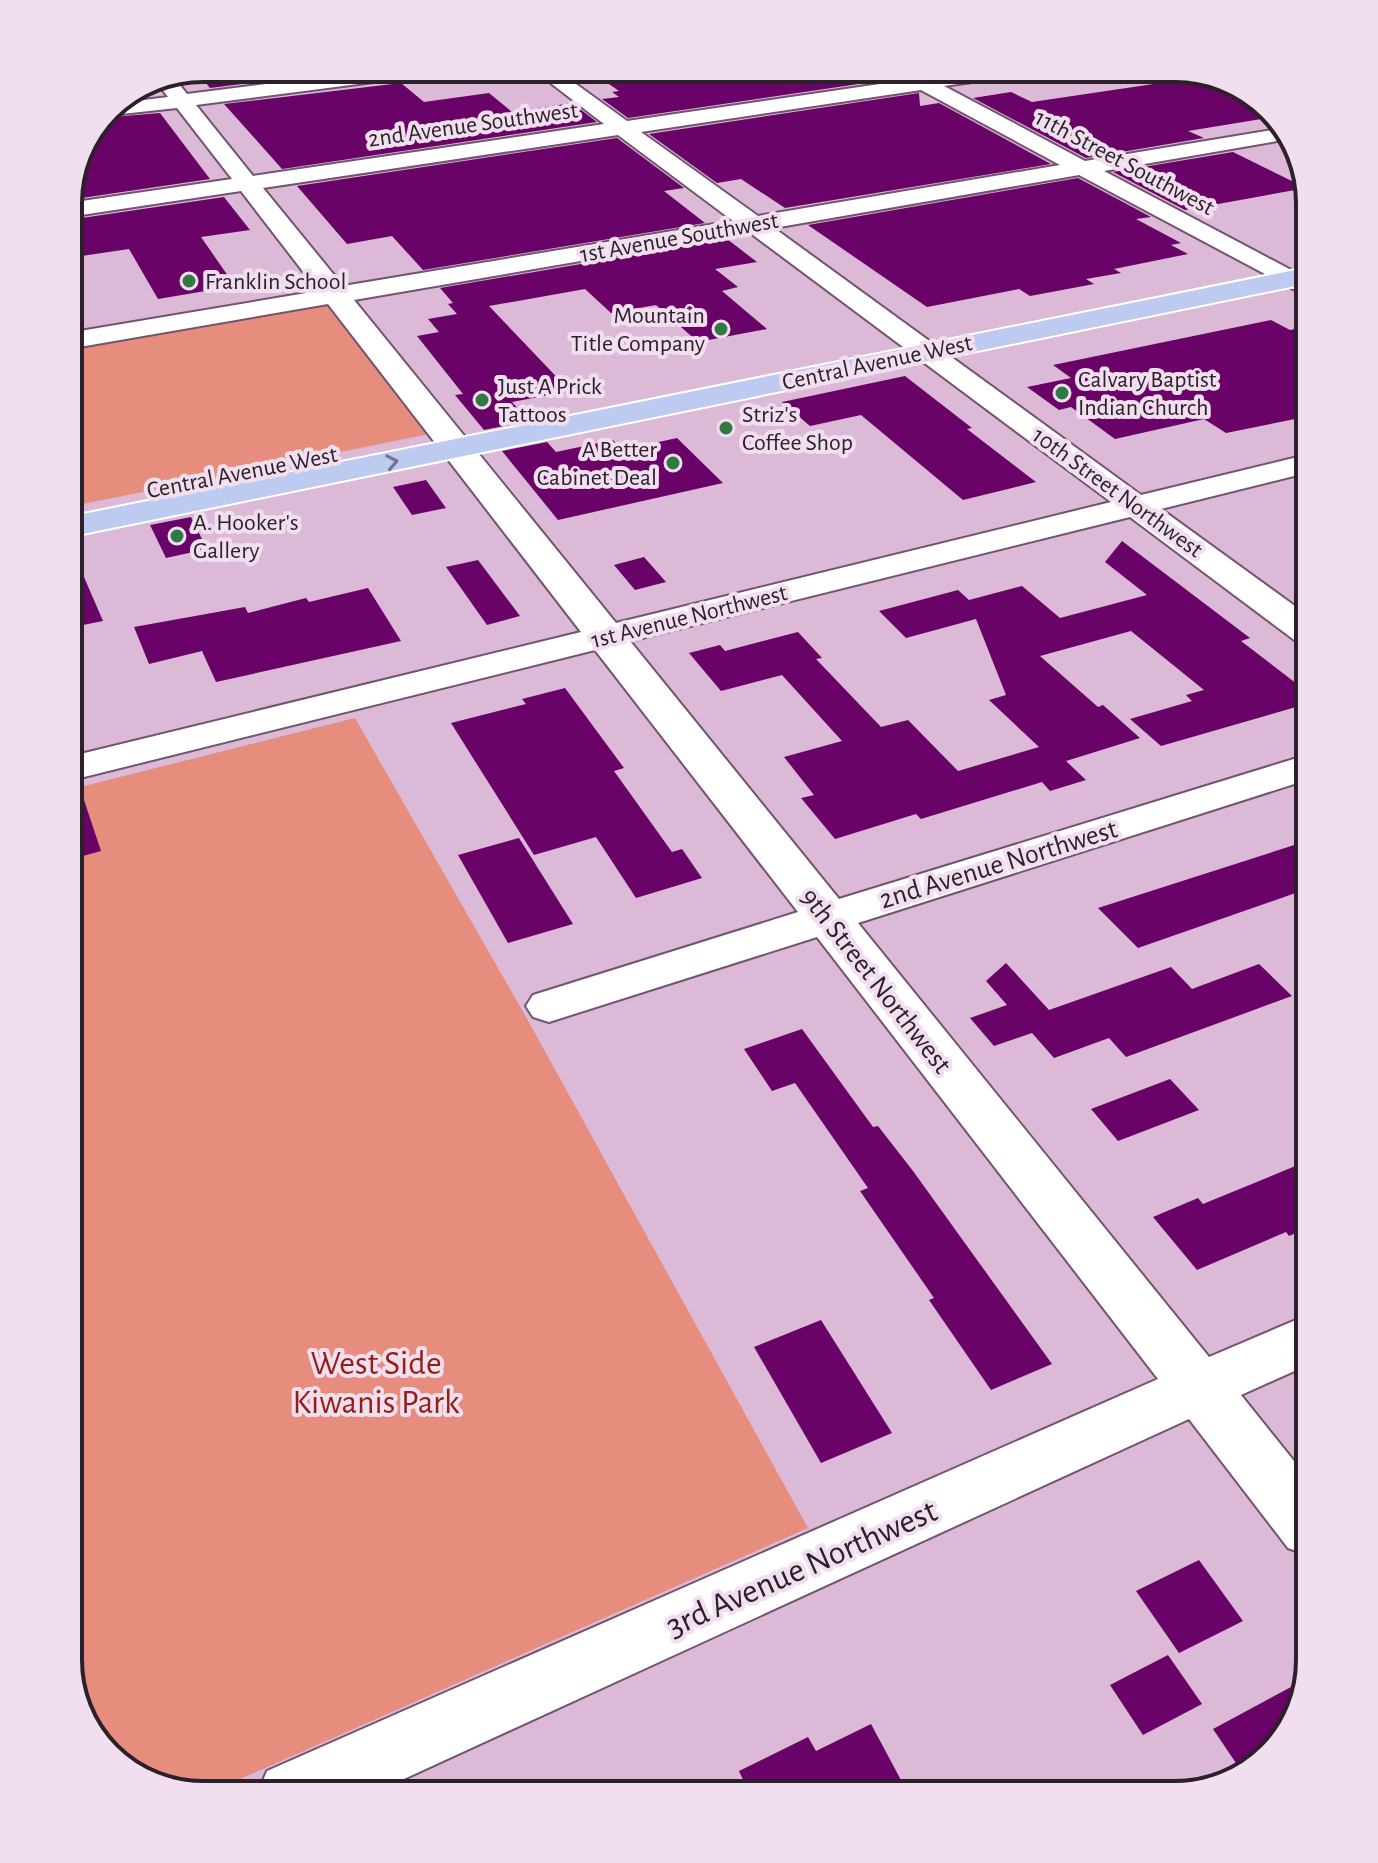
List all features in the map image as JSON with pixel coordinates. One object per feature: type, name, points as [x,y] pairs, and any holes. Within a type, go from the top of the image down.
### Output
[{"type":"highway","name":"Central Avenue West","points":[[82,524],[451,440],[916,345],[1294,278]]},
{"type":"highway","name":"Central Avenue West","points":[[82,505],[451,440]]},
{"type":"street","points":[[137,102],[175,91],[277,82]]},
{"type":"street","name":"10th Street Northwest","points":[[560,82],[1296,624]]},
{"type":"street","name":"11th Street Southwest","points":[[919,82],[1294,278]]},
{"type":"street","name":"2nd Avenue Southwest","points":[[82,208],[936,82]]},
{"type":"street","name":"9th Street Northwest","points":[[175,91],[1296,1510]]},
{"type":"street","name":"1st Avenue Southwest","points":[[82,339],[1275,135]]},
{"type":"street","name":"1st Avenue Northwest","points":[[82,766],[1296,466]]},
{"type":"street","name":"2nd Avenue Northwest","points":[[549,1006],[1296,770]]},
{"type":"street","name":"3rd Avenue Northwest","points":[[322,1781],[1296,1344]]},
{"type":"green space","points":[[335,296],[444,431],[82,504],[82,339]]},
{"type":"green space","name":"West Side Kiwanis Park","points":[[355,718],[526,1017],[808,1528],[236,1781],[195,1781],[164,1775],[129,1756],[107,1734],[91,1706],[82,1660],[82,786]]},
{"type":"building","points":[[205,82],[258,82],[210,88]]},
{"type":"building","points":[[606,82],[872,82],[628,118],[602,99],[619,97],[612,92],[619,91]]},
{"type":"building","points":[[1183,82],[1221,91],[1249,107],[1261,119],[1188,131],[1204,138],[1086,158],[973,98],[1011,92],[1032,102]]},
{"type":"building","points":[[401,83],[424,102],[489,93],[512,112],[572,103],[597,122],[282,169],[224,104]]},
{"type":"building","points":[[919,93],[920,106],[939,103],[1051,164],[785,208],[741,179],[717,183],[649,134]]},
{"type":"building","points":[[160,113],[210,179],[82,198],[86,172],[95,150],[119,116]]},
{"type":"building","points":[[617,138],[684,188],[664,191],[705,223],[423,270],[392,236],[347,244],[297,186]]},
{"type":"building","points":[[1233,152],[1294,182],[1295,190],[1185,210],[1113,172]]},
{"type":"building","points":[[1078,178],[1151,217],[1136,219],[1181,243],[1171,245],[1188,254],[1114,269],[1121,273],[1086,279],[1094,284],[1030,296],[1019,289],[927,307],[808,225]]},
{"type":"building","points":[[224,197],[250,230],[201,237],[235,286],[158,299],[129,249],[82,256],[82,218]]},
{"type":"building","points":[[727,239],[757,262],[715,269],[738,287],[722,291],[767,329],[698,342],[656,305],[611,313],[585,289],[489,306],[570,391],[512,402],[529,421],[484,430],[455,395],[463,394],[417,336],[439,332],[428,319],[457,314],[448,304],[453,303],[440,288]]},
{"type":"building","points":[[1271,320],[1290,330],[1296,329],[1296,419],[1226,433],[1204,419],[1115,439],[1071,407],[1059,410],[1027,387],[1071,378],[1053,365]]},
{"type":"building","points":[[905,376],[1036,482],[963,500],[861,415],[810,426],[782,402]]},
{"type":"building","points":[[677,438],[723,483],[558,520],[502,451],[547,442],[556,452],[613,440],[622,450]]},
{"type":"building","points":[[426,480],[446,508],[412,515],[393,487]]},
{"type":"building","points":[[191,517],[207,549],[166,558],[150,525]]},
{"type":"building","points":[[1122,541],[1250,638],[1241,641],[1296,683],[1296,707],[1161,746],[1130,719],[1192,701],[1186,695],[1204,690],[1131,631],[1040,656],[1098,707],[1103,705],[1140,738],[1066,761],[1086,780],[1050,791],[1042,782],[921,819],[916,814],[835,839],[801,798],[814,795],[784,757],[842,741],[782,675],[721,691],[689,653],[720,645],[725,651],[798,632],[822,658],[816,659],[881,727],[908,720],[958,771],[1039,747],[989,700],[1006,695],[976,619],[906,638],[879,611],[958,590],[969,600],[1022,586],[1060,618],[1147,595],[1105,562]]},
{"type":"building","points":[[644,557],[666,582],[635,590],[614,565]]},
{"type":"building","points":[[478,560],[520,616],[487,625],[446,567]]},
{"type":"building","points":[[82,572],[103,621],[82,625]]},
{"type":"building","points":[[368,588],[401,641],[216,682],[202,651],[149,664],[134,627],[245,607],[248,613],[306,598],[309,602]]},
{"type":"building","points":[[565,688],[624,768],[614,771],[672,852],[682,849],[702,878],[636,898],[596,837],[534,855],[451,723],[526,704],[522,699]]},
{"type":"building","points":[[82,794],[101,851],[82,856]]},
{"type":"building","points":[[519,838],[573,924],[508,943],[458,855]]},
{"type":"building","points":[[1296,844],[1296,893],[1138,948],[1098,908]]},
{"type":"building","points":[[1006,963],[1049,1010],[1171,967],[1192,989],[1259,964],[1292,996],[1126,1057],[1109,1038],[1054,1058],[1032,1033],[994,1046],[970,1018],[1007,1005],[986,981]]},
{"type":"building","points":[[802,1029],[873,1127],[878,1126],[913,1171],[1052,1364],[991,1390],[929,1300],[934,1298],[860,1191],[868,1188],[795,1083],[772,1091],[744,1049]]},
{"type":"building","points":[[1170,1079],[1199,1110],[1118,1141],[1091,1109]]},
{"type":"building","points":[[1296,1166],[1296,1233],[1289,1236],[1286,1232],[1197,1270],[1153,1217],[1198,1198],[1203,1204]]},
{"type":"building","points":[[821,1320],[892,1433],[821,1463],[754,1347]]},
{"type":"building","points":[[1199,1560],[1243,1621],[1179,1653],[1136,1591]]},
{"type":"building","points":[[1168,1655],[1202,1704],[1143,1735],[1110,1685]]},
{"type":"building","points":[[1293,1686],[1287,1706],[1271,1734],[1237,1764],[1213,1729]]},
{"type":"building","points":[[871,1724],[902,1781],[744,1781],[739,1771],[808,1737],[816,1751]]},
{"type":"place","name":"Franklin School","points":[[189,281]]},
{"type":"place","name":"Mountain Title Company","points":[[721,329]]},
{"type":"place","name":"Calvary Baptist Indian Church","points":[[1062,393]]},
{"type":"place","name":"Just A Prick Tattoos","points":[[482,400]]},
{"type":"place","name":"Striz's Coffee Shop","points":[[726,428]]},
{"type":"place","name":"A Better Cabinet Deal","points":[[673,463]]},
{"type":"place","name":"A. Hooker's Gallery","points":[[177,536]]}]
